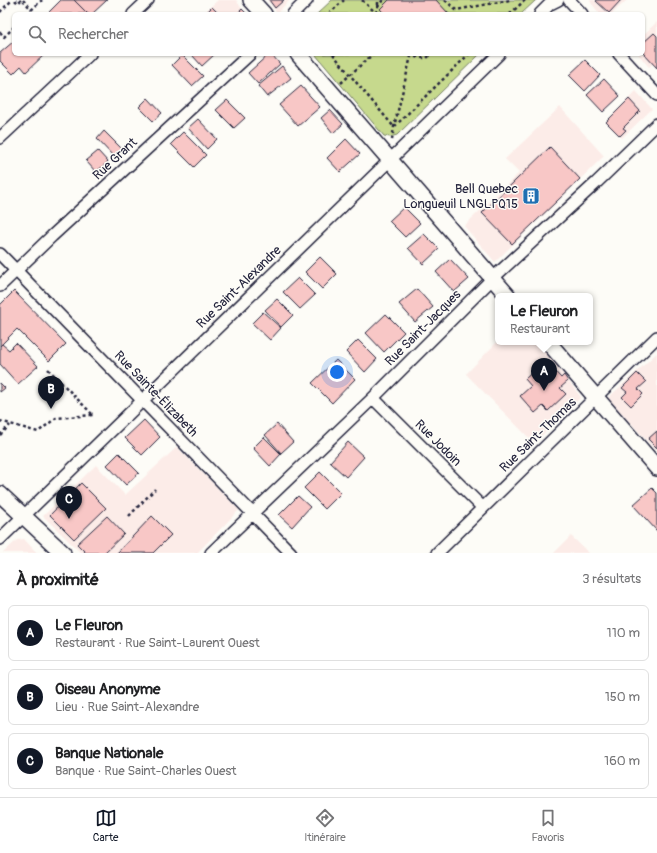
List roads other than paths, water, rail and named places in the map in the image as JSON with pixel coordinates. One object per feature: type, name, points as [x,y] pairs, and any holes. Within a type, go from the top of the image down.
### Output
[{"type":"street","points":[[135,12],[148,0]]},
{"type":"street","points":[[251,0],[262,12]]},
{"type":"street","points":[[295,12],[307,0]]},
{"type":"street","points":[[542,12],[550,4],[558,0]]},
{"type":"street","points":[[569,0],[580,12]]},
{"type":"street","points":[[0,138],[88,56]]},
{"type":"street","name":"Rue Grant","points":[[0,286],[248,56]]},
{"type":"street","points":[[300,56],[506,293]]},
{"type":"street","name":"Rue Saint-Alexandre","points":[[0,539],[497,56]]},
{"type":"street","points":[[621,56],[657,96]]},
{"type":"street","name":"Rue Saint-Jacques","points":[[211,553],[373,398],[493,278],[657,124]]},
{"type":"street","name":"Rue Sainte-Élizabeth","points":[[0,254],[291,553]]},
{"type":"street","name":"Rue Saint-Thomas","points":[[437,553],[657,337]]},
{"type":"street","points":[[551,345],[657,468]]},
{"type":"street","name":"Rue Jodoin","points":[[373,398],[483,508]]},
{"type":"street","points":[[0,494],[63,553]]},
{"type":"place","name":"Bell Quebec Longueuil LNGLPQ15","points":[[531,196]]},
{"type":"place","name":"Le Fleuron","points":[[544,391]]},
{"type":"place","name":"Oiseau Anonyme","points":[[51,409]]},
{"type":"place","name":"Banque Nationale","points":[[69,519]]}]
